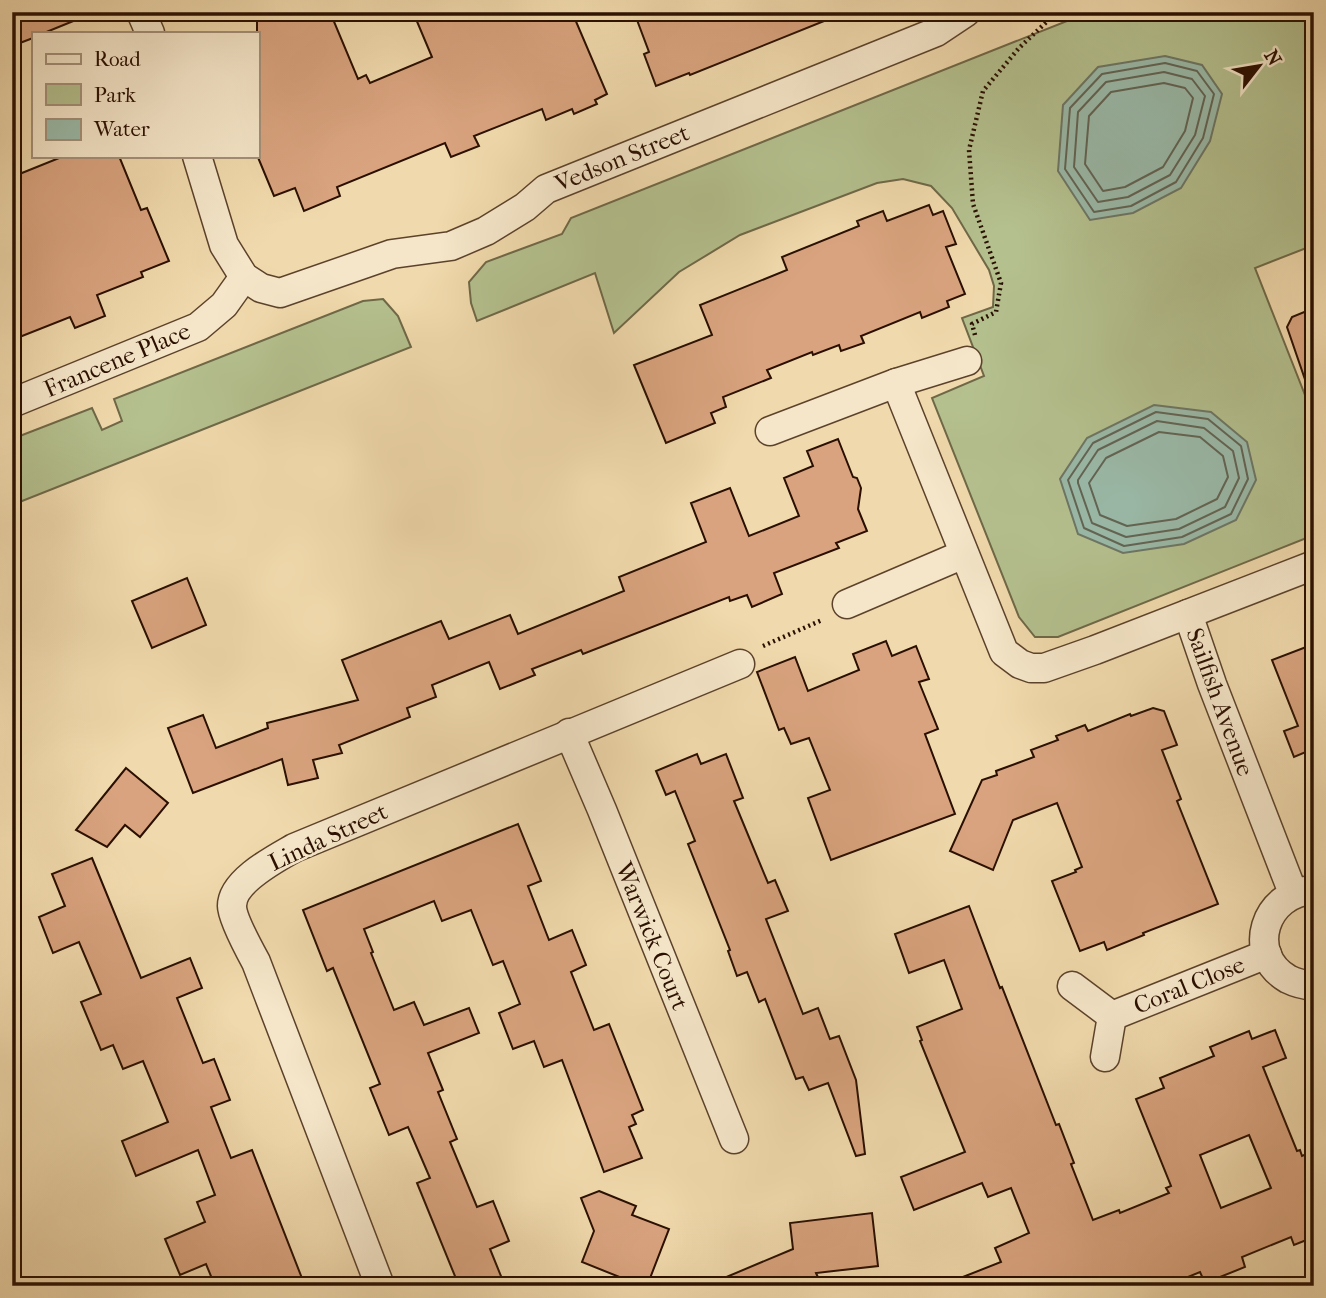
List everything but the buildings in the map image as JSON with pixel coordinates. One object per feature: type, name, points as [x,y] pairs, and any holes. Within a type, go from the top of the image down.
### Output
[{"type":"street","points":[[141,12],[150,32]]},
{"type":"street","name":"Vedson Street","points":[[244,277],[261,288],[280,293],[392,254],[451,246],[486,231],[525,207],[545,189],[936,32],[966,12]]},
{"type":"street","points":[[198,158],[224,245],[244,277]]},
{"type":"street","name":"Francene Place","points":[[12,403],[198,327],[224,305],[244,277]]},
{"type":"street","points":[[770,431],[896,383],[967,360]]},
{"type":"street","name":"Sailfish Avenue","points":[[896,383],[1004,652],[1020,664],[1031,668],[1044,668],[1188,614],[1212,684],[1303,892]]},
{"type":"street","points":[[847,604],[964,554]]},
{"type":"street","points":[[1188,614],[1314,565]]},
{"type":"street","name":"Linda Street","points":[[380,1286],[256,962],[239,929],[232,906],[239,888],[258,870],[294,848],[740,664]]},
{"type":"street","name":"Warwick Court","points":[[569,733],[734,1139]]},
{"type":"street","points":[[1303,892],[1280,901],[1271,912],[1264,940],[1274,967],[1286,978],[1314,986]]},
{"type":"street","name":"Coral Close","points":[[1112,1016],[1267,954]]},
{"type":"street","name":"Coral Close","points":[[1072,986],[1112,1016]]},
{"type":"street","name":"Coral Close","points":[[1105,1057],[1112,1016]]},
{"type":"path","points":[[967,360],[981,354],[972,324],[996,312],[1001,283],[973,204],[969,150],[984,91],[1019,48],[1057,12]]},
{"type":"path","points":[[740,664],[744,653],[821,621],[832,611],[847,604]]},
{"type":"green space","points":[[1108,12],[1314,12],[1314,245],[1255,268],[1314,418],[1314,535],[1058,637],[1035,637],[1019,617],[932,398],[984,376],[962,318],[993,307],[994,286],[989,270],[952,208],[931,186],[903,179],[877,183],[740,235],[679,272],[614,333],[595,273],[477,321],[471,303],[469,282],[486,262],[562,234],[571,218],[1072,19]]},
{"type":"green space","points":[[383,299],[398,316],[411,347],[12,505],[12,439],[92,408],[102,430],[122,421],[114,399],[363,301]]},
{"type":"water","points":[[1165,56],[1202,65],[1222,94],[1210,141],[1181,188],[1133,213],[1090,220],[1058,171],[1063,105],[1098,67]]},
{"type":"water","points":[[1154,405],[1211,412],[1247,442],[1256,480],[1236,520],[1184,544],[1123,553],[1078,534],[1060,479],[1087,438]]}]
